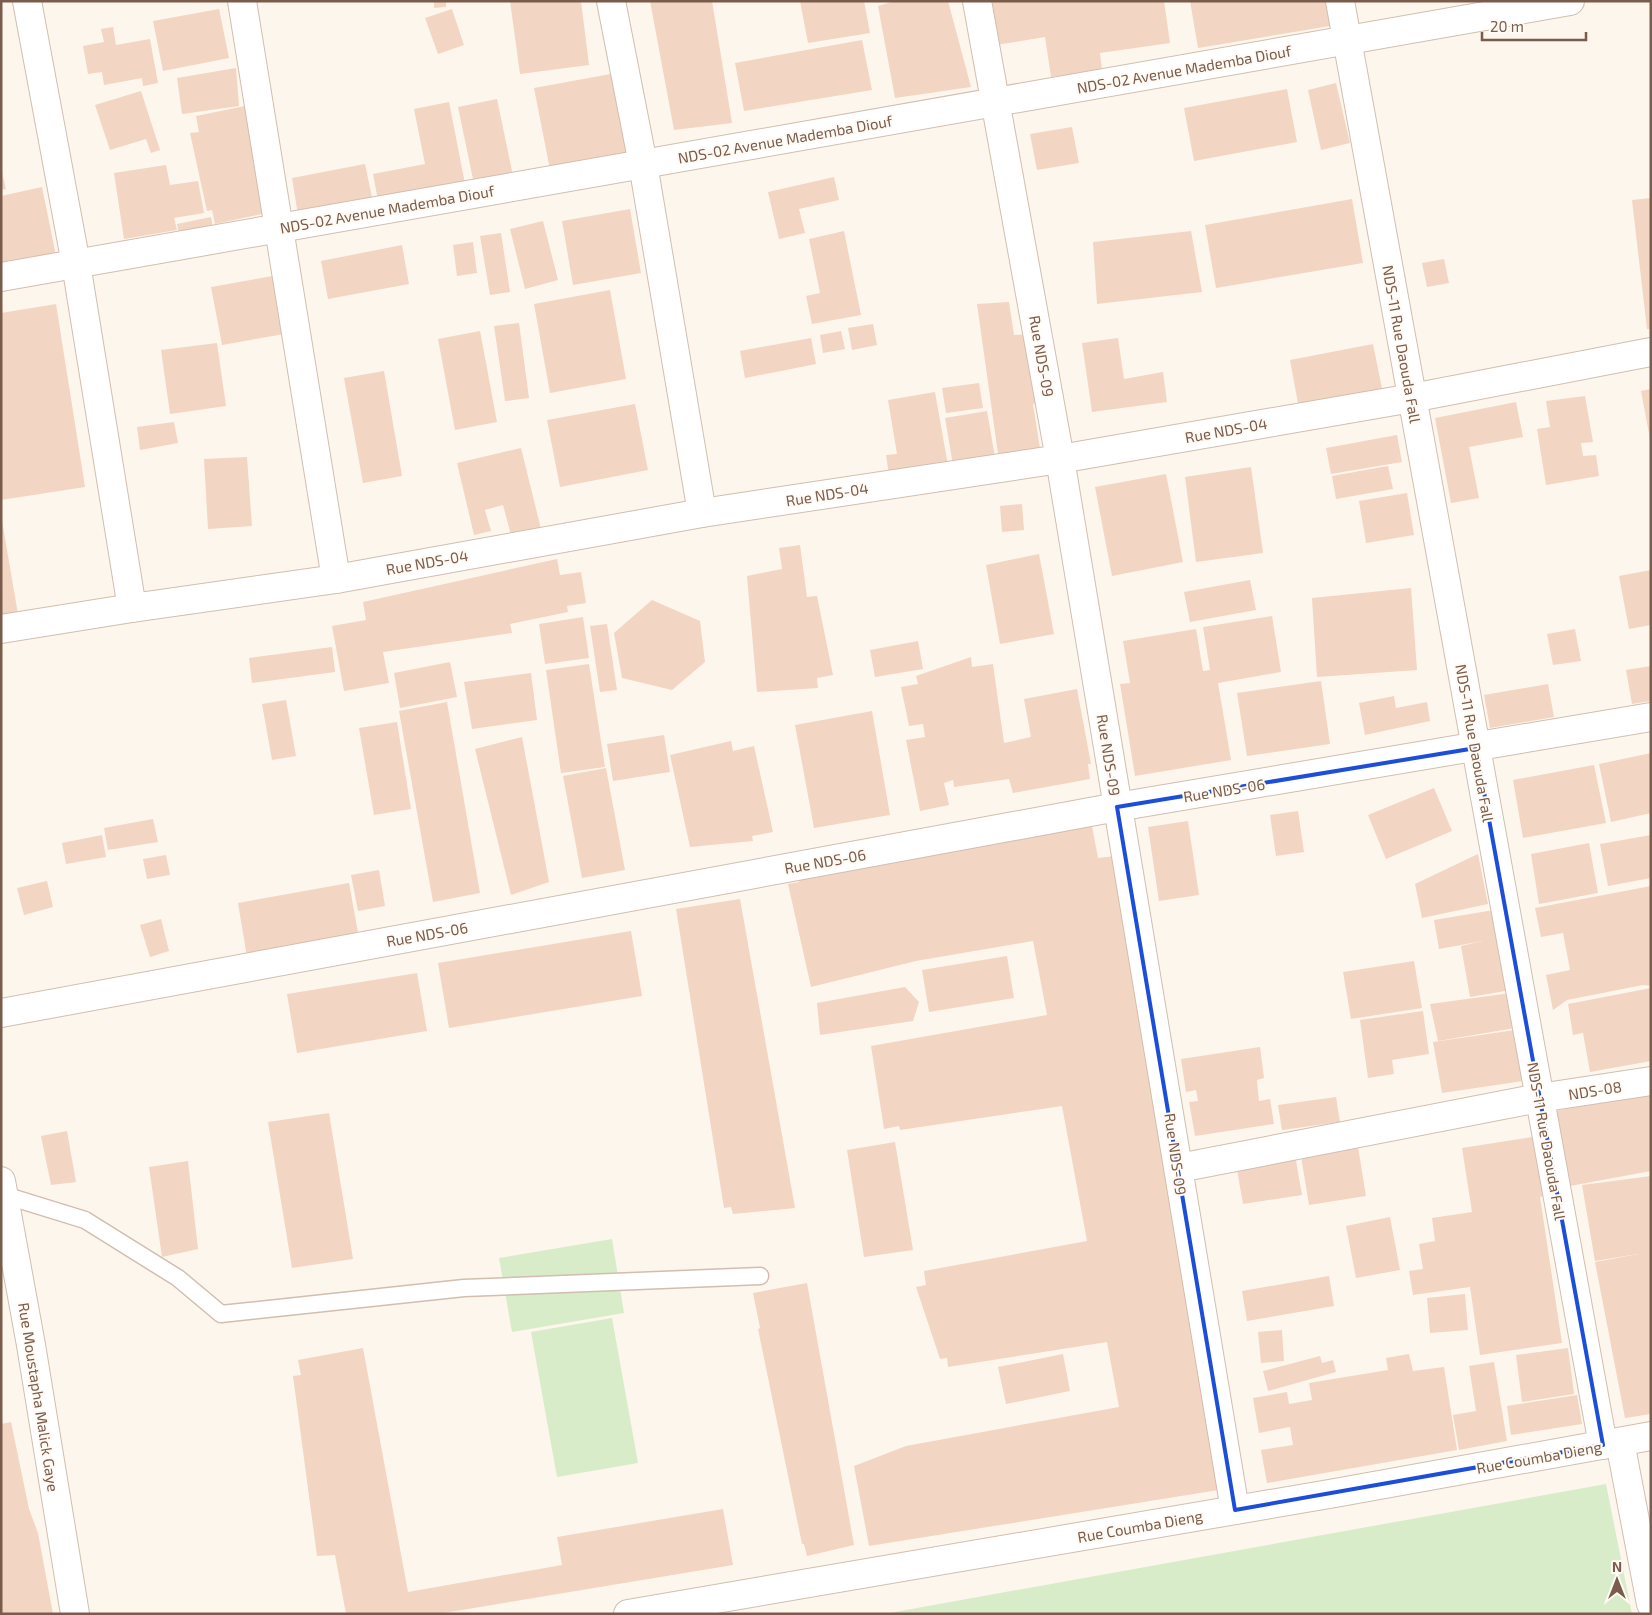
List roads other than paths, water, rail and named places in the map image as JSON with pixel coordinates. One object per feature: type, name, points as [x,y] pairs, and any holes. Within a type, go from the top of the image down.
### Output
[{"type":"street","points":[[27,1],[76,264],[132,608]]},
{"type":"street","points":[[242,1],[336,579]]},
{"type":"street","points":[[611,1],[642,164],[702,513]]},
{"type":"street","name":"Rue NDS-09","points":[[977,1],[1060,459],[1235,1510]]},
{"type":"street","name":"NDS-11 Rue Daouda Fall","points":[[1340,1],[1540,1098],[1611,1443],[1651,1604]]},
{"type":"street","name":"NDS-02 Avenue Mademba Diouf","points":[[1,277],[1570,1]]},
{"type":"street","name":"Rue NDS-04","points":[[1,629],[336,579],[702,513],[1060,459],[1412,398],[1651,352]]},
{"type":"street","name":"Rue NDS-06","points":[[1,1013],[1117,807],[1651,718]]},
{"type":"street","name":"NDS-08","points":[[1179,1168],[1540,1098],[1651,1081]]},
{"type":"street","name":"Rue Moustapha Malick Gaye","points":[[3,1188],[75,1614]]},
{"type":"street","name":"Rue Coumba Dieng","points":[[628,1614],[1235,1510],[1651,1436]]},
{"type":"lane","points":[[3,1188],[85,1220],[178,1278],[221,1314],[464,1288],[760,1276]]}]
